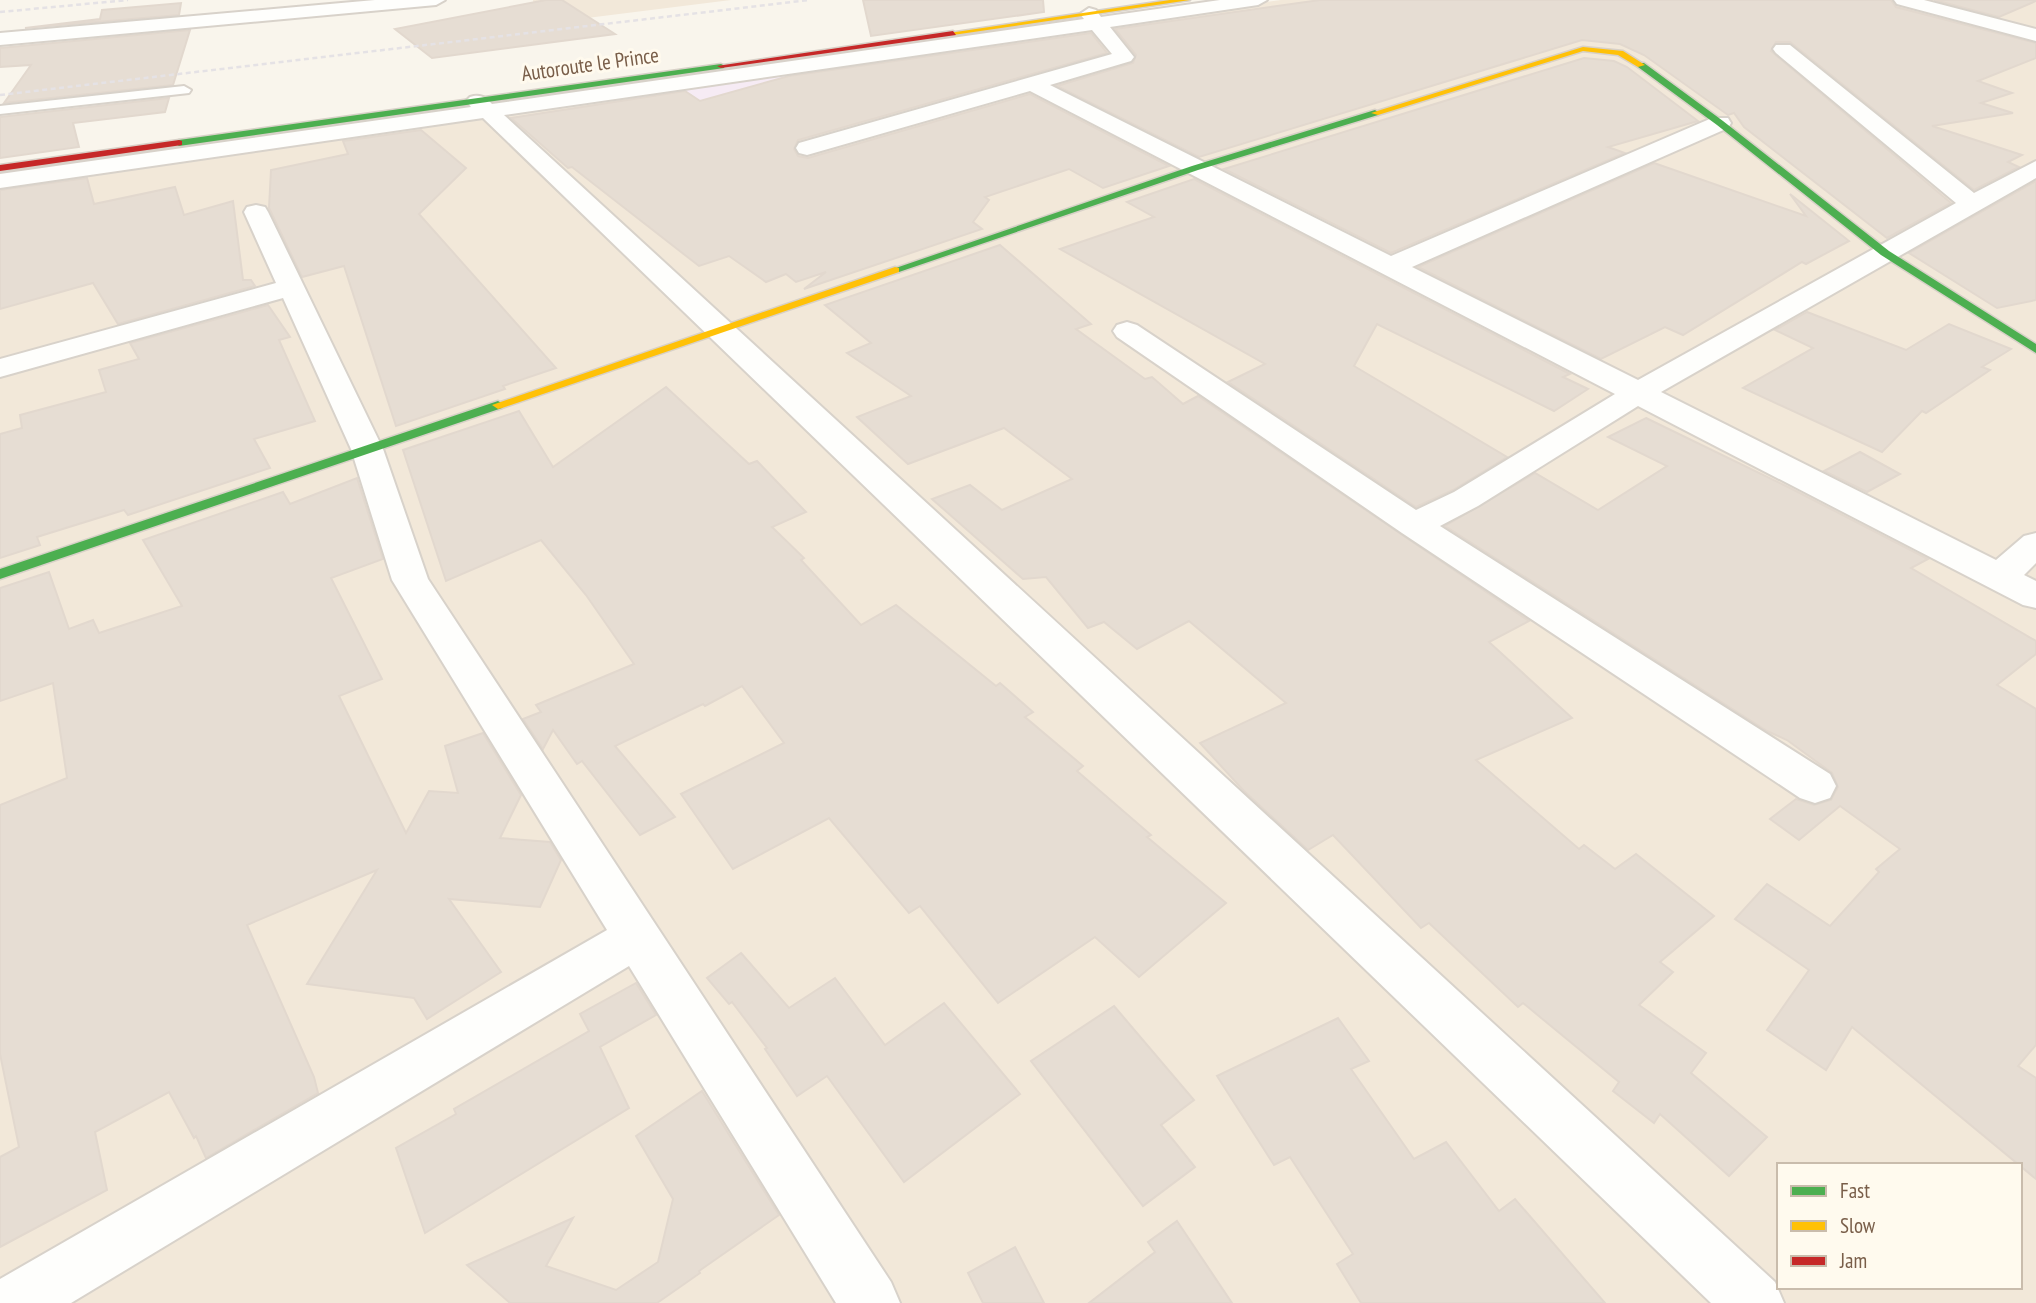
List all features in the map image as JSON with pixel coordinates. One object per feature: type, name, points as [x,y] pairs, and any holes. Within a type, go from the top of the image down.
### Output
[{"type":"street","points":[[0,39],[436,0]]},
{"type":"street","name":"Autoroute le Prince","points":[[0,152],[1186,0]]},
{"type":"street","points":[[0,181],[1094,13],[1258,0]]},
{"type":"street","points":[[1903,0],[2036,35]]},
{"type":"street","points":[[807,148],[1124,57],[1094,13]]},
{"type":"street","points":[[1783,49],[1972,204]]},
{"type":"street","points":[[0,574],[1195,168],[1583,50],[1620,53],[1635,61],[1720,123],[1885,253],[2036,349]]},
{"type":"street","points":[[1033,84],[2036,596]]},
{"type":"street","points":[[0,168],[482,105]]},
{"type":"street","points":[[482,105],[1754,1303]]},
{"type":"street","points":[[1389,267],[1720,123]]},
{"type":"street","points":[[1414,525],[1499,480],[1639,393],[1972,204],[2029,180]]},
{"type":"street","points":[[256,212],[367,449],[410,580],[870,1303]]},
{"type":"street","points":[[0,368],[291,287]]},
{"type":"street","points":[[1126,331],[1414,525],[1815,786]]},
{"type":"street","points":[[1999,577],[2036,544]]},
{"type":"street","points":[[15,1303],[637,937]]},
{"type":"lane","points":[[0,110],[184,90]]},
{"type":"shaded area","points":[[533,0],[731,0],[563,21],[534,11]]},
{"type":"shaded area","points":[[1281,0],[2036,0],[2036,1303],[0,1303],[0,173]]},
{"type":"shaded area","points":[[779,70],[810,94],[681,129],[628,92]]},
{"type":"building","points":[[546,0],[562,0],[615,34],[432,58],[395,29]]},
{"type":"building","points":[[863,0],[1043,0],[1044,12],[871,36]]},
{"type":"building","points":[[1320,0],[1891,0],[1896,7],[2036,43],[2036,58],[1978,81],[2012,93],[1981,103],[2013,113],[1932,126],[2022,155],[2008,162],[2019,167],[1974,190],[1790,42],[1776,42],[1771,51],[1951,203],[1887,238],[1744,127],[1734,113],[1728,115],[1644,55],[1620,44],[1582,40],[1199,157],[1057,86],[1133,63],[1136,55],[1115,29]]},
{"type":"building","points":[[1934,0],[2036,0],[2036,1],[1999,17]]},
{"type":"building","points":[[181,3],[179,15],[25,28],[100,19],[102,10]]},
{"type":"building","points":[[190,30],[173,85],[4,103],[31,65],[0,67],[0,48]]},
{"type":"building","points":[[1091,33],[1107,53],[798,140],[794,149],[798,156],[808,158],[1030,94],[1169,166],[1103,188],[1069,169],[985,197],[989,200],[973,222],[982,229],[804,289],[826,272],[796,282],[786,274],[766,282],[729,256],[699,266],[572,167],[568,168],[511,118],[685,91],[700,101],[789,76]]},
{"type":"building","points":[[1584,58],[1614,61],[1627,67],[1698,121],[1608,147],[1625,153],[1391,253],[1224,169]]},
{"type":"building","points":[[169,98],[165,112],[73,123],[79,147],[0,158],[0,117]]},
{"type":"building","points":[[421,130],[466,168],[419,214],[556,368],[503,386],[505,389],[396,426],[344,266],[302,277],[269,208],[271,170],[348,154],[343,141]]},
{"type":"building","points":[[1654,163],[1806,216],[1790,194],[1849,241],[1806,264],[1802,262],[1683,335],[1665,327],[1601,359],[1418,267]]},
{"type":"building","points":[[87,178],[94,204],[175,187],[184,215],[233,201],[243,280],[251,280],[255,286],[118,324],[93,283],[0,309],[0,190]]},
{"type":"building","points":[[1194,179],[1570,374],[1563,377],[1588,389],[1554,411],[1377,324],[1354,366],[1507,457],[1453,490],[1416,507],[1228,382],[1265,364],[1060,249],[1154,217],[1127,202]]},
{"type":"building","points":[[2036,181],[2036,300],[1997,308],[1909,253]]},
{"type":"building","points":[[1000,245],[1091,324],[1076,329],[1145,379],[1152,377],[1183,404],[1198,396],[1529,621],[1489,642],[1572,718],[1476,760],[1579,849],[1584,845],[1615,869],[1636,854],[1714,916],[1660,962],[1673,972],[1639,1005],[1706,1053],[1691,1073],[1767,1137],[1729,1176],[1660,1114],[1654,1123],[1613,1091],[1619,1082],[1523,1003],[1518,1007],[1429,923],[1421,928],[1333,835],[1308,850],[1244,791],[1200,743],[1286,703],[1189,621],[1137,649],[1104,622],[1088,628],[1046,577],[1023,579],[932,499],[970,485],[1002,510],[1072,479],[1004,428],[908,464],[857,417],[911,396],[847,353],[871,343],[825,305]]},
{"type":"building","points":[[268,305],[290,337],[279,340],[315,421],[254,439],[270,468],[128,515],[124,510],[37,537],[40,545],[0,558],[0,434],[22,428],[20,415],[106,392],[99,370],[139,359],[130,343]]},
{"type":"building","points":[[1807,312],[1906,350],[1949,324],[2011,349],[1982,367],[1990,370],[1926,413],[1922,411],[1882,452],[1743,388],[1813,348],[1775,330]]},
{"type":"building","points":[[666,387],[749,464],[757,461],[806,512],[772,527],[804,558],[801,560],[861,625],[896,605],[996,686],[1000,683],[1033,712],[1025,717],[1083,766],[1077,771],[1151,835],[1147,837],[1226,903],[1139,977],[1095,937],[998,1003],[920,906],[909,913],[829,818],[733,869],[681,794],[784,743],[742,686],[705,706],[703,704],[615,746],[675,817],[640,835],[582,761],[577,764],[553,730],[543,749],[523,719],[541,712],[536,705],[634,664],[586,595],[541,540],[446,581],[403,450],[519,411],[553,467]]},
{"type":"building","points":[[1646,418],[1928,559],[1911,568],[2036,641],[2036,654],[1997,685],[2036,709],[2036,1045],[2018,1066],[2036,1078],[2036,1179],[2022,1167],[2022,1163],[2017,1163],[1852,1027],[1826,1070],[1767,1030],[1809,970],[1735,919],[1767,884],[1830,926],[1879,872],[1876,869],[1900,849],[1840,806],[1799,840],[1770,819],[1796,799],[1814,805],[1831,800],[1838,787],[1832,773],[1787,740],[1767,731],[1445,526],[1535,473],[1598,510],[1667,466],[1608,437]]},
{"type":"building","points":[[1860,452],[1900,474],[1867,492],[1824,471]]},
{"type":"building","points":[[357,478],[383,559],[331,578],[382,679],[339,696],[406,833],[429,791],[458,793],[445,746],[483,733],[521,795],[500,838],[550,842],[561,860],[540,907],[449,899],[501,972],[427,1019],[414,998],[307,984],[377,870],[247,925],[314,1077],[318,1093],[206,1158],[169,1092],[95,1132],[107,1190],[0,1247],[0,1157],[19,1147],[0,1054],[0,805],[67,778],[53,683],[0,701],[0,588],[49,572],[69,629],[93,620],[99,633],[182,606],[143,540],[283,492],[290,504]]},
{"type":"building","points":[[741,953],[789,1008],[835,978],[885,1045],[944,1003],[1020,1094],[904,1182],[827,1076],[797,1096],[765,1049],[767,1048],[732,1002],[729,1004],[707,978]]},
{"type":"building","points":[[636,983],[656,1015],[600,1047],[629,1108],[425,1233],[396,1148],[456,1114],[454,1109],[589,1031],[580,1014]]},
{"type":"building","points":[[1114,1006],[1194,1100],[1161,1125],[1195,1167],[1143,1206],[1031,1061]]},
{"type":"building","points":[[1338,1018],[1369,1061],[1351,1069],[1414,1159],[1446,1142],[1499,1211],[1515,1199],[1605,1303],[1361,1303],[1337,1264],[1353,1254],[1290,1157],[1274,1165],[1217,1076]]},
{"type":"building","points":[[702,1091],[779,1215],[657,1303],[510,1303],[467,1265],[573,1218],[546,1266],[616,1290],[658,1262],[673,1199],[636,1136]]},
{"type":"building","points":[[1177,1221],[1232,1303],[1089,1303],[1155,1252],[1148,1242]]},
{"type":"building","points":[[1015,1247],[1044,1303],[983,1303],[968,1273]]},
{"type":"railway","points":[[0,12],[128,0]]},
{"type":"railway","points":[[0,95],[809,0]]},
{"type":"traffic: fast","points":[[1641,65],[1720,123],[1885,253],[2036,349]]},
{"type":"traffic: fast","points":[[179,143],[721,66]]},
{"type":"traffic: fast","points":[[895,270],[1195,168],[1375,113]]},
{"type":"traffic: fast","points":[[0,574],[498,405]]},
{"type":"traffic: slow","points":[[953,33],[1186,0]]},
{"type":"traffic: slow","points":[[1375,113],[1583,49],[1620,53],[1641,65]]},
{"type":"traffic: slow","points":[[498,405],[895,270]]},
{"type":"traffic: jam","points":[[721,66],[953,33]]},
{"type":"traffic: jam","points":[[0,168],[179,143]]}]
